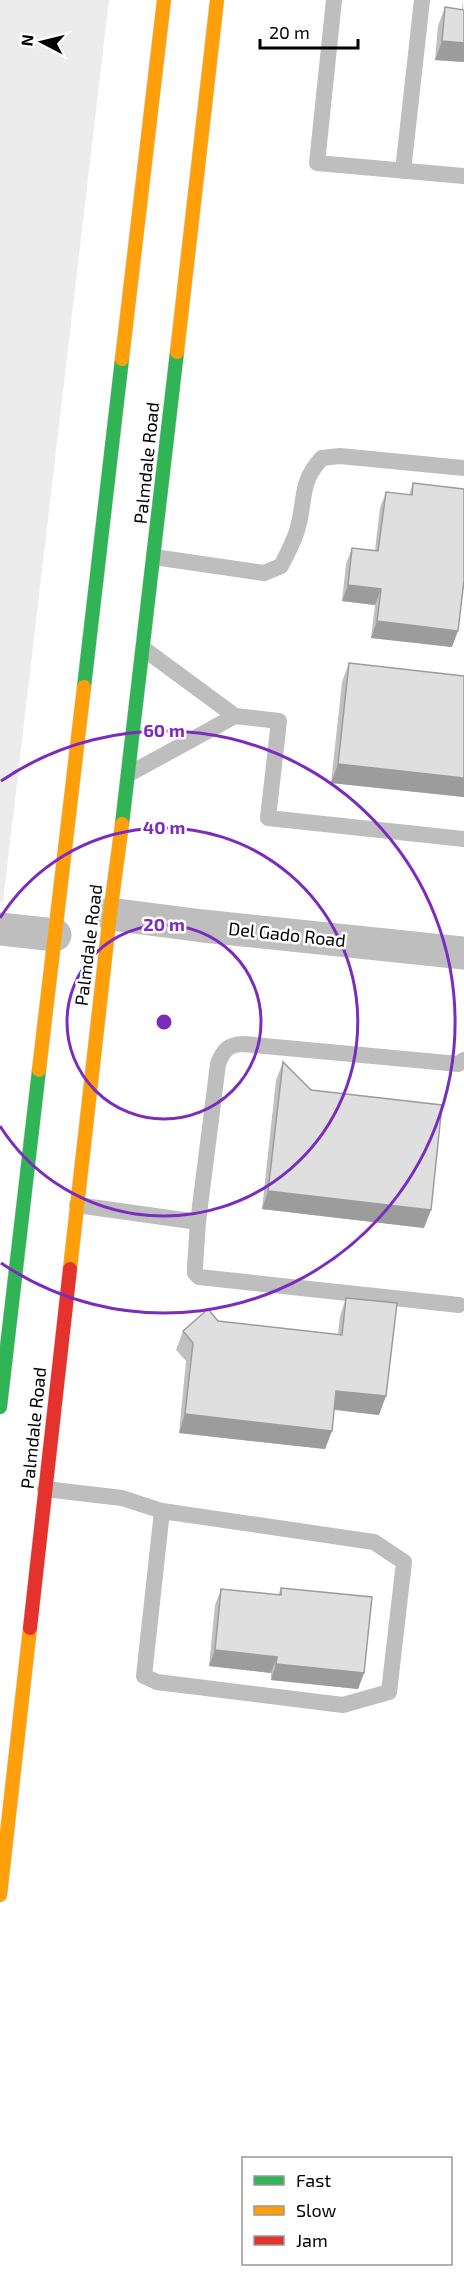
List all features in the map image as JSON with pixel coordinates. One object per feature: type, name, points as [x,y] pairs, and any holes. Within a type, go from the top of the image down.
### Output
[{"type":"highway","name":"Palmdale Road","points":[[0,1407],[164,0]]},
{"type":"highway","name":"Palmdale Road","points":[[0,1895],[110,914],[144,649],[217,0]]},
{"type":"street","name":"Del Gado Road","points":[[110,914],[464,953]]},
{"type":"street","points":[[0,929],[55,935]]},
{"type":"lane","points":[[334,0],[317,163],[464,176]]},
{"type":"lane","points":[[403,171],[422,0]]},
{"type":"lane","points":[[154,557],[264,573],[281,566],[298,527],[302,494],[310,471],[322,458],[340,456],[464,468]]},
{"type":"lane","points":[[144,649],[235,716],[279,721],[268,818],[464,839]]},
{"type":"lane","points":[[129,774],[235,716]]},
{"type":"lane","points":[[459,1305],[199,1277],[195,1273],[195,1266],[198,1222],[218,1064],[228,1047],[244,1044],[458,1064],[464,1060]]},
{"type":"lane","points":[[77,1205],[198,1222]]},
{"type":"lane","points":[[45,1489],[122,1498],[162,1511],[374,1542],[404,1562],[389,1692],[343,1705],[157,1682],[144,1676],[162,1511]]},
{"type":"shaded area","points":[[0,0],[109,0],[3,902],[0,902]]},
{"type":"building","points":[[445,7],[464,10],[464,43],[442,41]]},
{"type":"building","points":[[413,483],[464,489],[464,580],[458,631],[377,621],[381,589],[348,585],[352,548],[378,551],[386,492],[412,495]]},
{"type":"building","points":[[349,663],[464,676],[464,778],[338,764]]},
{"type":"building","points":[[283,1062],[311,1090],[442,1105],[431,1210],[268,1191]]},
{"type":"building","points":[[346,1298],[397,1303],[386,1396],[336,1391],[332,1431],[185,1414],[193,1343],[183,1331],[208,1309],[218,1321],[342,1335]]},
{"type":"building","points":[[281,1588],[372,1597],[364,1673],[276,1664],[277,1657],[215,1650],[221,1589],[281,1595]]},
{"type":"traffic: fast","points":[[122,824],[177,352]]},
{"type":"traffic: fast","points":[[84,687],[122,359]]},
{"type":"traffic: fast","points":[[0,1407],[39,1070]]},
{"type":"traffic: slow","points":[[122,359],[164,0]]},
{"type":"traffic: slow","points":[[177,352],[217,0]]},
{"type":"traffic: slow","points":[[39,1070],[84,687]]},
{"type":"traffic: slow","points":[[70,1269],[122,824]]},
{"type":"traffic: slow","points":[[0,1895],[30,1628]]},
{"type":"traffic: jam","points":[[30,1628],[70,1269]]}]
